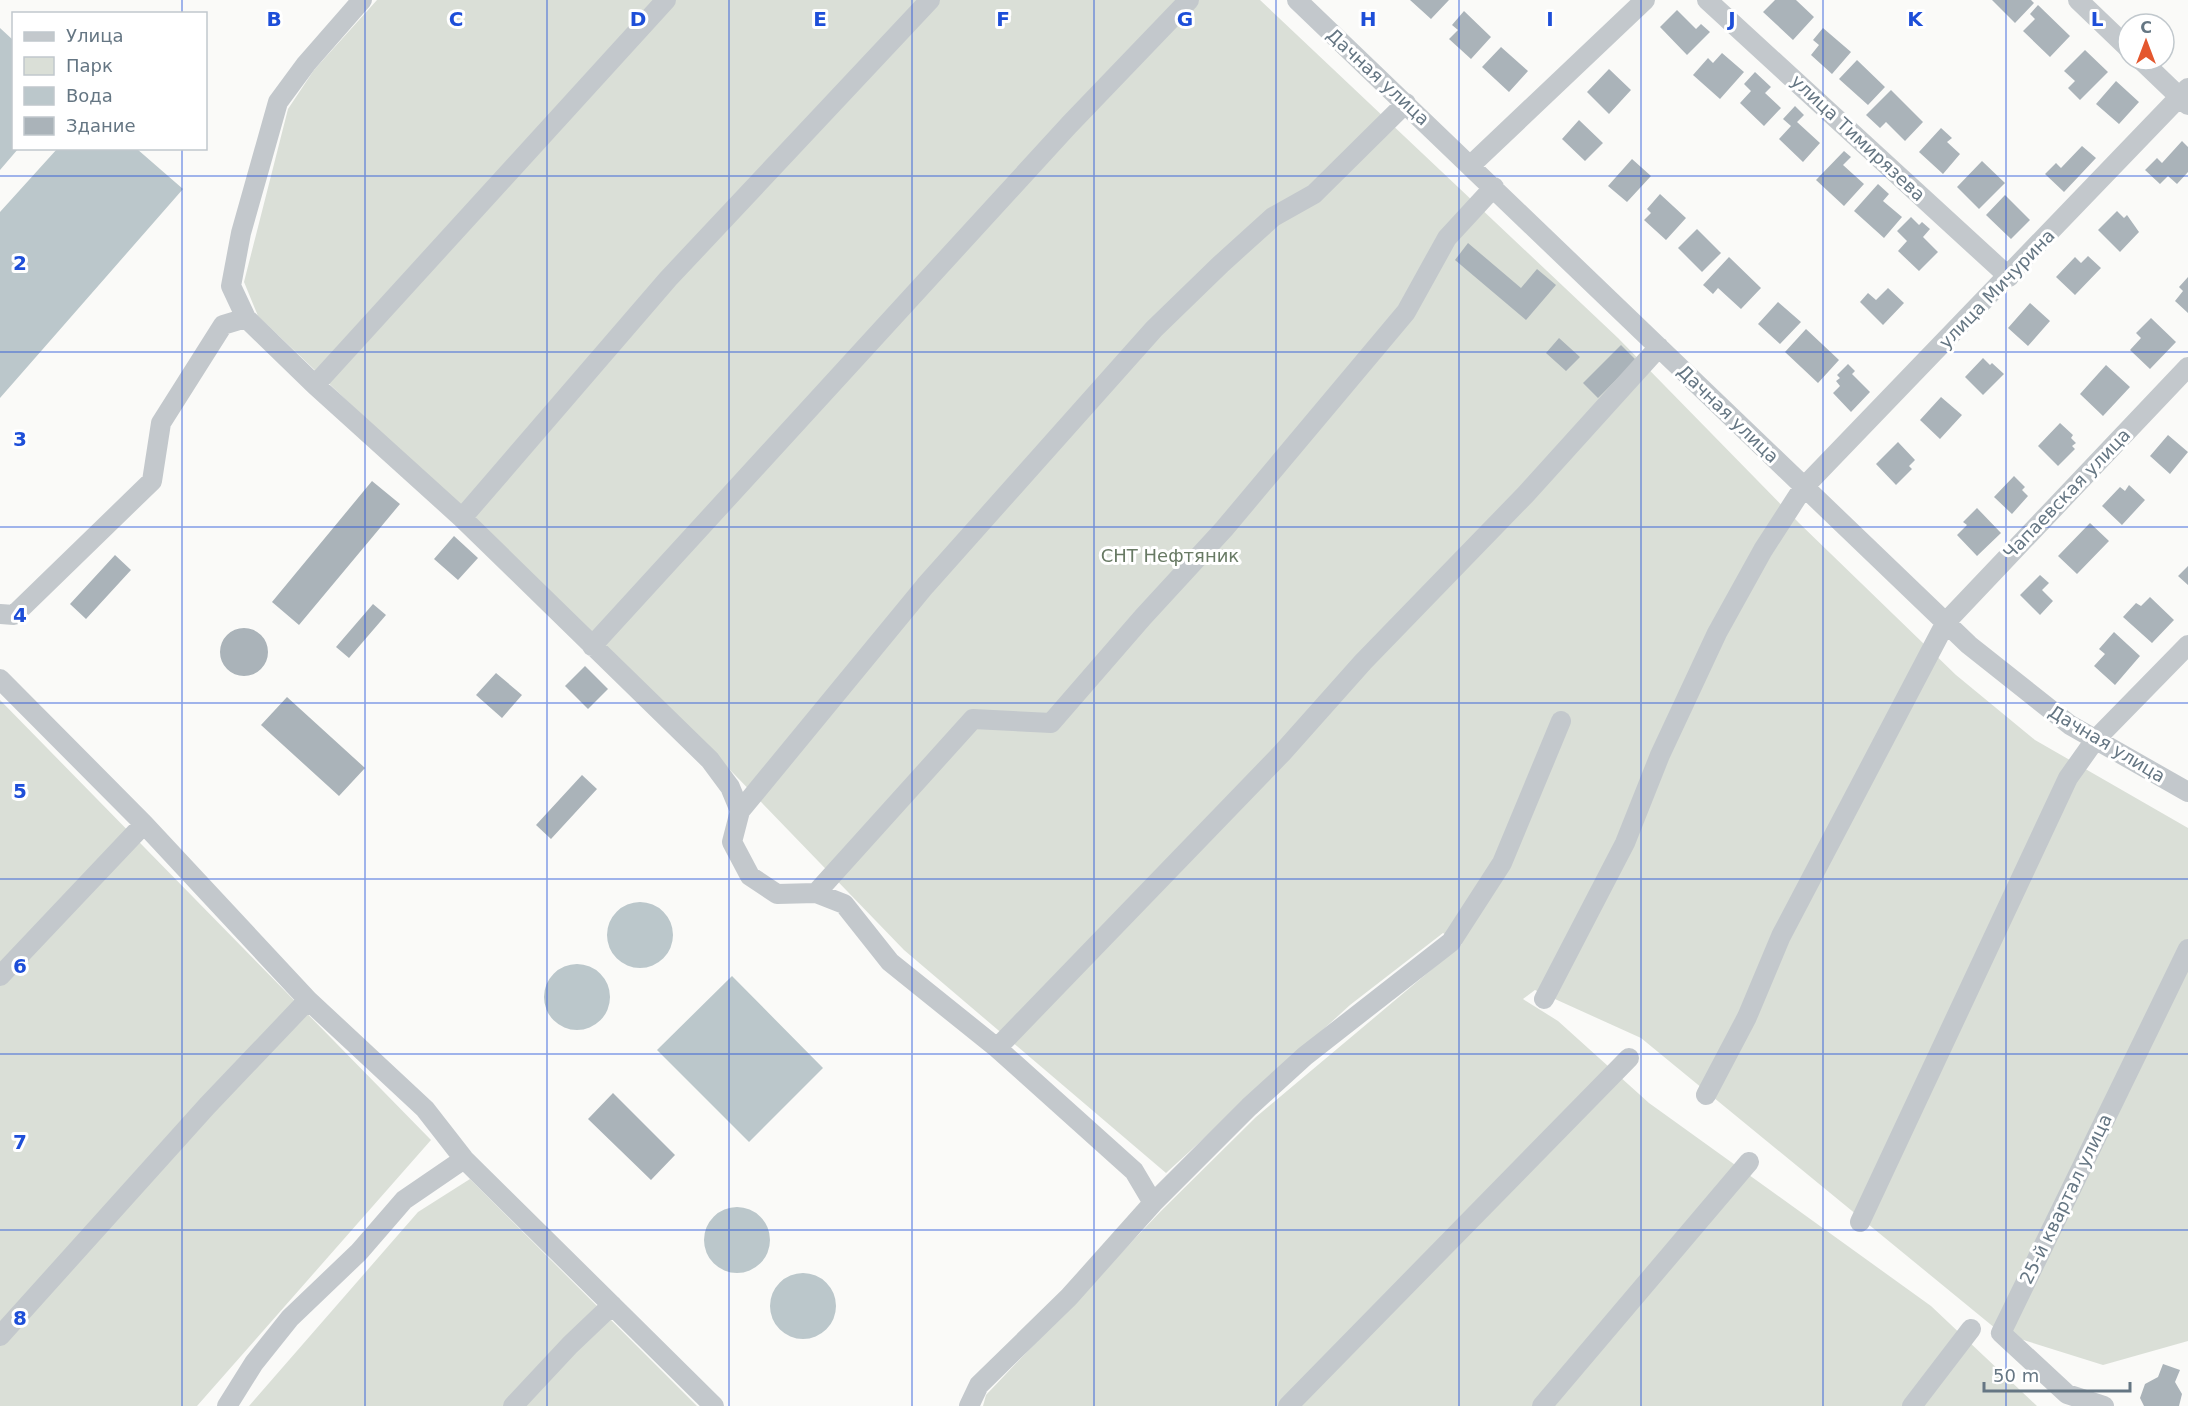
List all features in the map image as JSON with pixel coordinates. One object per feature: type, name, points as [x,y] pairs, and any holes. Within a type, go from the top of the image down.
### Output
[{"type":"street","points":[[362,0],[306,64],[278,102],[241,233],[231,286],[246,318],[315,385],[462,518],[710,760],[730,787],[740,811]]},
{"type":"street","points":[[315,385],[666,0]]},
{"type":"street","points":[[462,518],[668,279],[930,0]]},
{"type":"street","points":[[592,646],[1069,125],[1189,0]]},
{"type":"street","name":"Дачная улица","points":[[1297,0],[1494,187],[1803,488],[1946,622],[2014,682],[2070,725],[2188,792]]},
{"type":"street","points":[[1471,165],[1645,0]]},
{"type":"street","name":"улица Тимирязева","points":[[1707,0],[2009,277]]},
{"type":"street","points":[[2078,0],[2116,36]]},
{"type":"street","points":[[2155,72],[2185,97]]},
{"type":"street","name":"улица Мичурина","points":[[1544,999],[1625,843],[1660,755],[1717,633],[1763,550],[1803,488],[2185,97]]},
{"type":"street","points":[[1153,1203],[1134,1171],[998,1048],[890,962],[844,903],[816,893],[777,894],[750,876],[732,842],[740,811],[926,586],[1154,329],[1221,264],[1273,218],[1314,194],[1406,103]]},
{"type":"street","points":[[816,893],[973,719],[1051,723],[1143,617],[1224,530],[1406,312],[1447,238],[1494,187]]},
{"type":"street","points":[[0,614],[14,615],[152,481],[161,423],[223,325],[246,318]]},
{"type":"street","points":[[998,1048],[1282,753],[1363,662],[1526,494],[1659,347]]},
{"type":"street","name":"Чапаевская улица","points":[[1706,1095],[1747,1017],[1781,936],[1946,622],[2188,367]]},
{"type":"street","points":[[1860,1222],[2068,778],[2095,740],[2188,645]]},
{"type":"street","points":[[0,679],[144,824],[308,1000],[425,1109],[465,1159],[714,1406]]},
{"type":"street","points":[[969,1406],[979,1385],[1069,1297],[1153,1203],[1305,1056],[1451,942],[1502,863],[1561,721]]},
{"type":"street","points":[[0,976],[144,824]]},
{"type":"street","name":"25-й квартал улица","points":[[2104,1406],[2067,1394],[2001,1333],[2188,949]]},
{"type":"street","points":[[0,1336],[207,1106],[308,1000]]},
{"type":"street","points":[[1288,1406],[1629,1058]]},
{"type":"street","points":[[228,1406],[254,1363],[291,1318],[359,1252],[404,1200],[465,1159]]},
{"type":"street","points":[[1542,1406],[1749,1162]]},
{"type":"street","points":[[513,1406],[570,1345],[612,1305]]},
{"type":"street","points":[[1912,1406],[1971,1329]]},
{"type":"green space","name":"СНТ Нефтяник","points":[[377,0],[1260,0],[1618,338],[1799,523],[1956,675],[2035,740],[2188,828],[2188,1341],[2103,1365],[2001,1333],[1641,1038],[1535,990],[1523,999],[1558,1021],[1649,1103],[1931,1306],[2037,1406],[983,1406],[986,1395],[1161,1211],[1256,1117],[1462,944],[1443,933],[1350,1005],[1166,1173],[904,950],[675,713],[258,316],[244,282],[288,109],[314,70]]},
{"type":"green space","points":[[0,700],[431,1140],[197,1406],[0,1406]]},
{"type":"green space","points":[[470,1179],[697,1406],[249,1406],[418,1212]]},
{"type":"water","points":[[0,28],[12,39],[12,150],[17,150],[0,170]]},
{"type":"water","points":[[56,150],[138,150],[183,189],[0,398],[0,212]]},
{"type":"water","points":[[634,902],[646,902],[658,907],[668,917],[673,935],[671,948],[658,963],[646,968],[634,968],[622,963],[612,953],[607,941],[607,929],[612,917],[622,907]]},
{"type":"water","points":[[571,964],[583,964],[595,969],[605,979],[610,997],[608,1010],[595,1025],[583,1030],[571,1030],[559,1025],[549,1015],[544,1003],[544,991],[549,979],[559,969]]},
{"type":"water","points":[[732,976],[823,1068],[749,1142],[657,1050]]},
{"type":"water","points":[[743,1207],[761,1216],[768,1227],[770,1240],[768,1253],[761,1264],[750,1271],[731,1273],[713,1264],[706,1253],[704,1234],[713,1216],[724,1209]]},
{"type":"water","points":[[797,1273],[809,1273],[821,1278],[831,1288],[836,1306],[834,1319],[821,1334],[809,1339],[797,1339],[785,1334],[775,1324],[770,1312],[770,1300],[775,1288],[785,1278]]},
{"type":"building","points":[[1410,0],[1449,0],[1431,19]]},
{"type":"building","points":[[1775,0],[1796,0],[1814,17],[1793,40],[1763,12]]},
{"type":"building","points":[[1992,0],[2031,0],[2034,3],[2015,23]]},
{"type":"building","points":[[2038,5],[2070,36],[2050,57],[2023,31],[2035,19],[2030,14]]},
{"type":"building","points":[[1677,10],[1696,29],[1701,24],[1710,32],[1687,55],[1660,27]]},
{"type":"building","points":[[1464,11],[1491,37],[1471,59],[1449,39],[1458,30],[1452,25]]},
{"type":"building","points":[[1823,28],[1851,52],[1832,74],[1811,55],[1819,45],[1813,40]]},
{"type":"building","points":[[1501,47],[1528,71],[1509,92],[1482,67]]},
{"type":"building","points":[[2085,50],[2108,72],[2080,100],[2068,88],[2075,81],[2064,71]]},
{"type":"building","points":[[1722,53],[1744,72],[1720,99],[1693,75],[1708,58],[1713,63]]},
{"type":"building","points":[[1857,60],[1885,87],[1868,105],[1839,79]]},
{"type":"building","points":[[1609,69],[1631,90],[1609,114],[1587,92]]},
{"type":"building","points":[[1755,72],[1771,87],[1765,93],[1781,108],[1764,126],[1740,103],[1751,91],[1744,84]]},
{"type":"building","points":[[2116,81],[2139,102],[2119,124],[2096,104]]},
{"type":"building","points":[[1891,90],[1923,122],[1905,141],[1886,122],[1880,128],[1866,115]]},
{"type":"building","points":[[1795,106],[1804,115],[1797,122],[1820,143],[1803,162],[1779,139],[1791,126],[1783,119]]},
{"type":"building","points":[[1579,120],[1603,143],[1585,161],[1562,139]]},
{"type":"building","points":[[1941,128],[1952,138],[1947,142],[1960,154],[1943,174],[1919,152]]},
{"type":"building","points":[[2182,141],[2188,147],[2188,172],[2177,184],[2168,176],[2160,184],[2145,170],[2157,158],[2162,163]]},
{"type":"building","points":[[2082,146],[2096,158],[2064,192],[2045,174],[2056,163],[2061,168]]},
{"type":"building","points":[[1844,151],[1851,157],[1843,165],[1864,184],[1844,206],[1816,180]]},
{"type":"building","points":[[1632,159],[1651,176],[1627,202],[1608,186]]},
{"type":"building","points":[[1982,161],[2005,183],[1979,209],[1957,187]]},
{"type":"building","points":[[1878,184],[1889,194],[1883,201],[1902,217],[1884,238],[1854,211]]},
{"type":"building","points":[[1660,194],[1686,218],[1666,240],[1644,220],[1651,213],[1647,209]]},
{"type":"building","points":[[2005,195],[2030,220],[2011,239],[1986,215]]},
{"type":"building","points":[[2117,211],[2124,218],[2127,215],[2139,232],[2120,252],[2098,230]]},
{"type":"building","points":[[1911,217],[1919,225],[1922,222],[1930,229],[1923,237],[1938,252],[1919,271],[1898,251],[1907,241],[1897,231]]},
{"type":"building","points":[[1697,229],[1721,253],[1702,272],[1678,248]]},
{"type":"building","points":[[1468,243],[1521,288],[1537,269],[1556,285],[1526,320],[1455,260]]},
{"type":"building","points":[[2088,256],[2101,268],[2075,295],[2056,277],[2075,257],[2081,263]]},
{"type":"building","points":[[1729,257],[1761,288],[1741,309],[1718,288],[1713,294],[1703,285]]},
{"type":"building","points":[[2188,277],[2188,313],[2175,301],[2183,291],[2179,287]]},
{"type":"building","points":[[1888,288],[1904,303],[1883,325],[1860,302],[1868,293],[1876,300]]},
{"type":"building","points":[[1778,302],[1801,322],[1780,344],[1758,324]]},
{"type":"building","points":[[2030,303],[2050,321],[2028,346],[2008,328]]},
{"type":"building","points":[[2151,318],[2176,342],[2150,369],[2130,350],[2141,338],[2136,333]]},
{"type":"building","points":[[1806,329],[1839,360],[1818,383],[1785,352]]},
{"type":"building","points":[[1559,338],[1580,357],[1566,371],[1546,353]]},
{"type":"building","points":[[1621,345],[1636,360],[1598,398],[1583,383]]},
{"type":"building","points":[[1983,358],[2004,374],[1983,395],[1965,377]]},
{"type":"building","points":[[1848,364],[1855,371],[1852,374],[1870,392],[1851,412],[1833,393],[1840,386],[1836,381],[1840,378],[1837,375]]},
{"type":"building","points":[[2106,365],[2130,387],[2103,416],[2080,394]]},
{"type":"building","points":[[1941,397],[1962,415],[1940,439],[1920,420]]},
{"type":"building","points":[[2060,423],[2073,435],[2071,438],[2076,443],[2072,446],[2075,449],[2058,466],[2038,446]]},
{"type":"building","points":[[2168,435],[2188,452],[2170,474],[2150,456]]},
{"type":"building","points":[[1898,442],[1915,460],[1909,466],[1912,469],[1896,485],[1876,464]]},
{"type":"building","points":[[2014,476],[2025,487],[2022,490],[2028,496],[2012,514],[1994,497]]},
{"type":"building","points":[[372,481],[400,504],[299,625],[272,602]]},
{"type":"building","points":[[2129,485],[2145,500],[2122,525],[2102,506],[2120,487],[2125,491]]},
{"type":"building","points":[[1977,508],[2001,533],[1977,556],[1957,535],[1967,525],[1963,522]]},
{"type":"building","points":[[2090,523],[2109,541],[2077,574],[2058,556]]},
{"type":"building","points":[[454,536],[478,558],[458,580],[434,559]]},
{"type":"building","points":[[115,555],[131,570],[86,619],[70,604]]},
{"type":"building","points":[[2188,566],[2188,585],[2178,576]]},
{"type":"building","points":[[2040,575],[2049,583],[2042,590],[2053,601],[2040,615],[2020,595]]},
{"type":"building","points":[[2150,597],[2174,620],[2152,643],[2123,617],[2136,603],[2141,606]]},
{"type":"building","points":[[373,604],[386,615],[349,658],[336,647]]},
{"type":"building","points":[[244,628],[261,635],[268,652],[261,669],[244,676],[227,669],[220,652],[227,635]]},
{"type":"building","points":[[2114,632],[2140,656],[2115,685],[2094,666],[2105,654],[2099,649]]},
{"type":"building","points":[[585,666],[608,689],[588,709],[565,686]]},
{"type":"building","points":[[496,673],[522,695],[502,718],[476,695]]},
{"type":"building","points":[[287,697],[365,768],[339,796],[261,725]]},
{"type":"building","points":[[582,775],[597,789],[551,839],[536,825]]},
{"type":"building","points":[[613,1093],[675,1155],[651,1180],[588,1119]]},
{"type":"building","points":[[2163,1364],[2180,1370],[2175,1382],[2182,1394],[2179,1406],[2144,1406],[2140,1398],[2145,1384],[2158,1377]]}]
